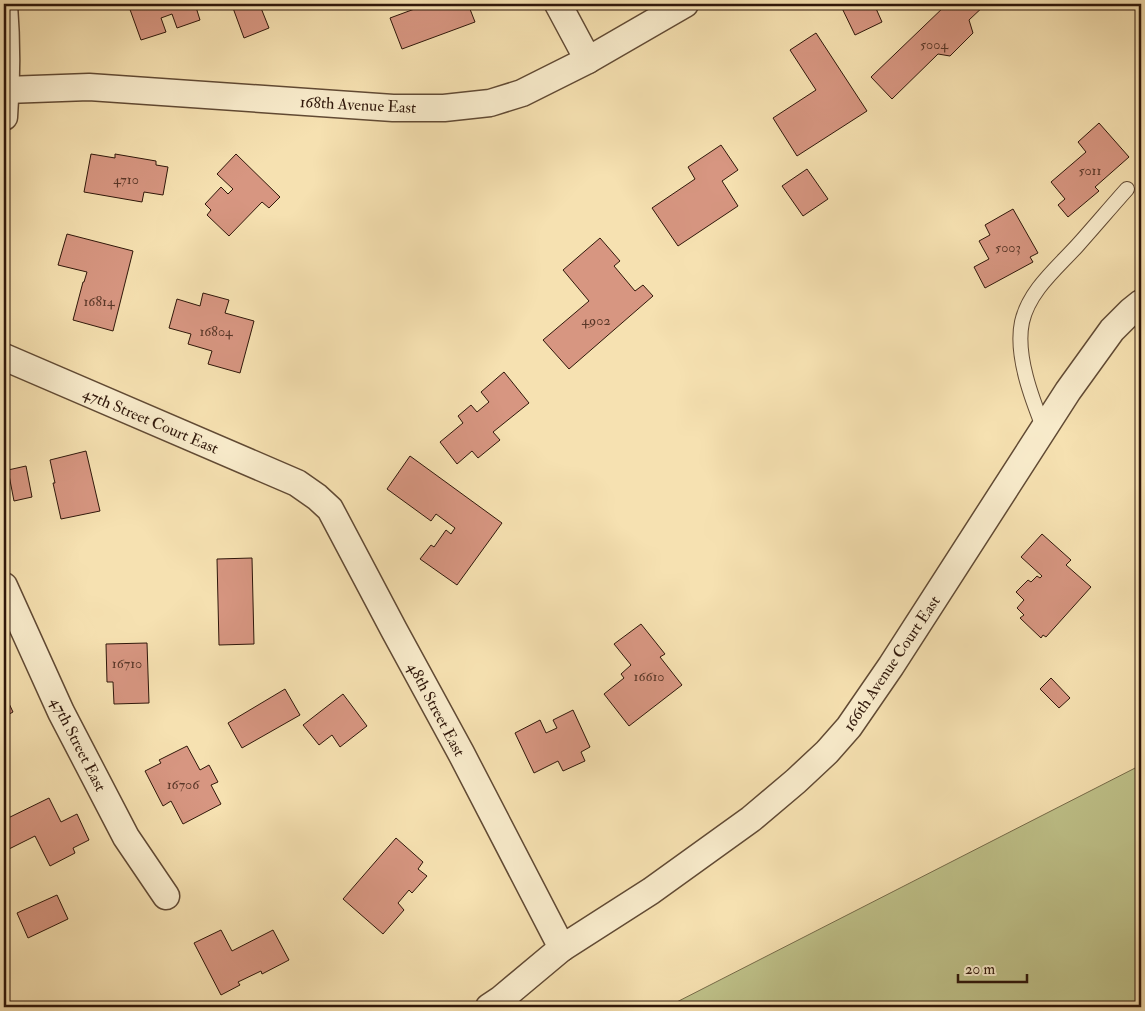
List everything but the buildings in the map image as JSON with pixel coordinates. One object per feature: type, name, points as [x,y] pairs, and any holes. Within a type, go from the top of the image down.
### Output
[{"type":"street","points":[[4,4],[7,47],[4,117]]},
{"type":"street","points":[[558,4],[588,60]]},
{"type":"street","name":"168th Avenue East","points":[[6,90],[89,87],[392,108],[444,108],[490,103],[522,93],[588,60],[685,4]]},
{"type":"street","name":"166th Avenue Court East","points":[[489,1007],[562,948],[651,891],[751,819],[828,752],[850,727],[891,666],[1068,391],[1112,330],[1141,303]]},
{"type":"street","name":"47th Street Court East","points":[[4,357],[297,483]]},
{"type":"street","name":"48th Street East","points":[[297,483],[330,509],[461,753],[562,948]]},
{"type":"street","name":"47th Street East","points":[[4,586],[61,712],[126,837],[166,896]]},
{"type":"lane","points":[[1044,430],[1025,374],[1020,349],[1022,323],[1031,298],[1127,189]]},
{"type":"green space","points":[[1141,765],[1141,1007],[667,1007]]}]
